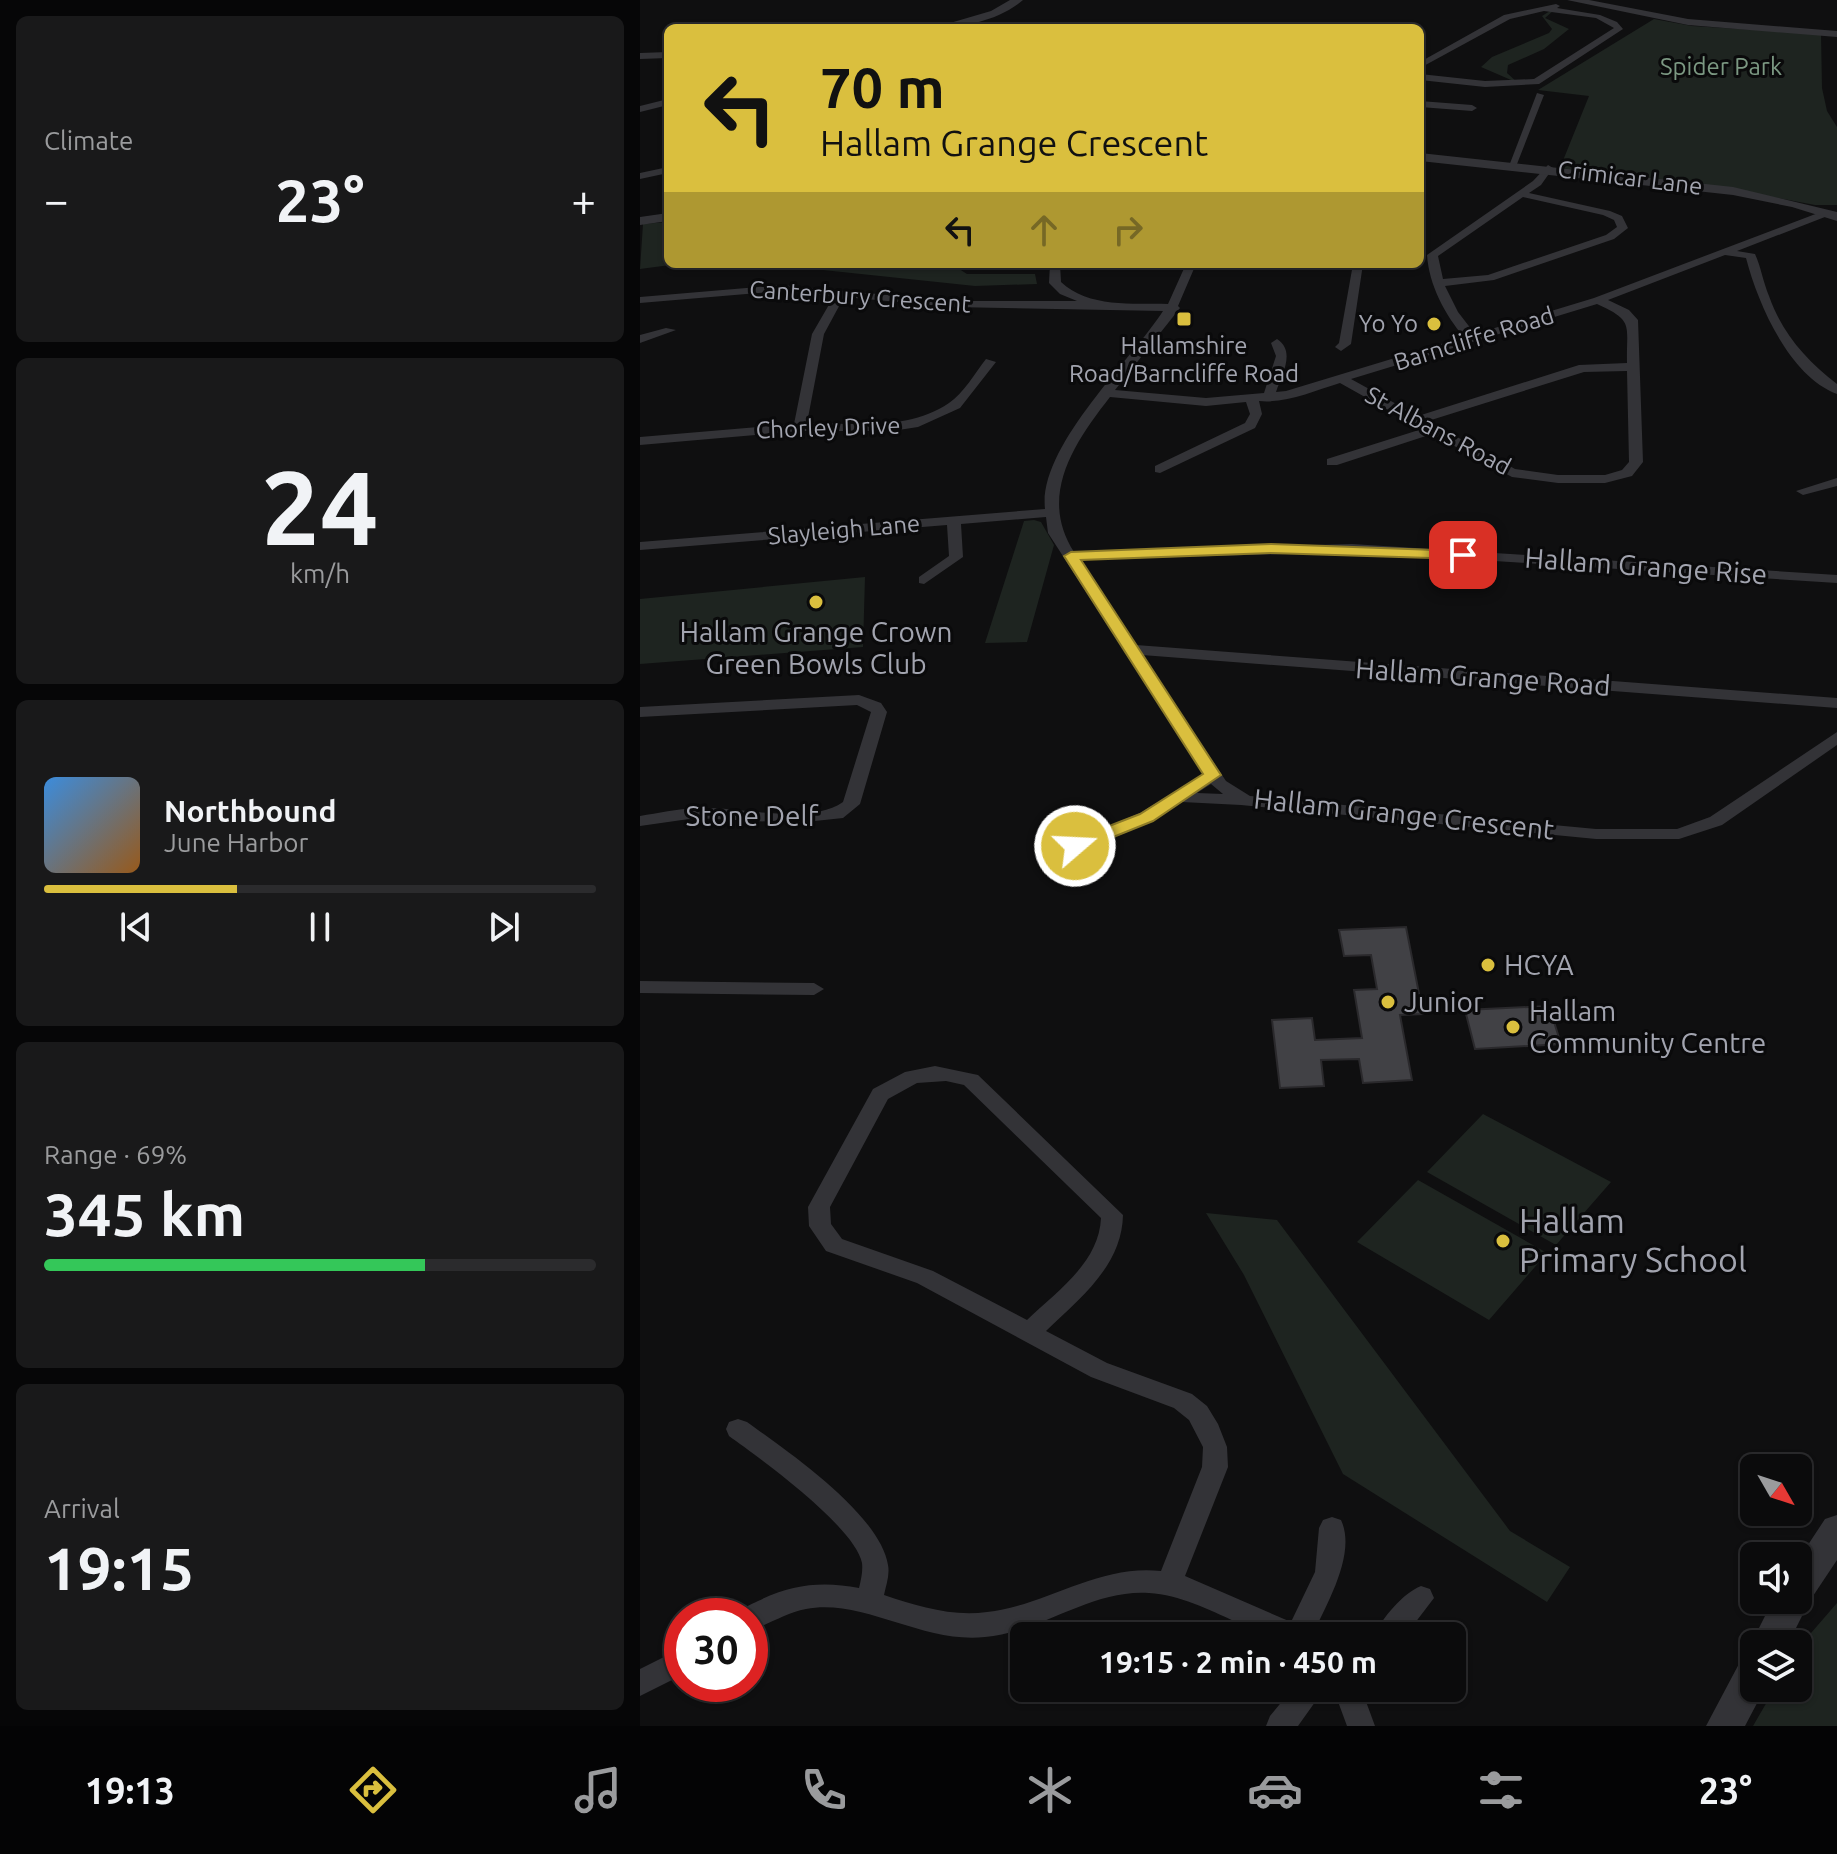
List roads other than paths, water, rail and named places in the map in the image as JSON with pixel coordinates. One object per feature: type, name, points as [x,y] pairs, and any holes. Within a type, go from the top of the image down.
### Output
[{"type":"street","points":[[953,24],[995,13],[1018,0]]},
{"type":"street","points":[[1424,77],[1485,84],[1536,82],[1619,29],[1616,24],[1568,4]]},
{"type":"street","points":[[1424,63],[1507,17],[1568,4],[1688,22],[1837,34]]},
{"type":"street","points":[[640,56],[664,55]]},
{"type":"street","points":[[1512,164],[1540,95]]},
{"type":"street","points":[[640,109],[664,103]]},
{"type":"street","points":[[1424,104],[1472,108]]},
{"type":"street","name":"Crimicar Lane","points":[[1424,157],[1548,168],[1753,195],[1832,215]]},
{"type":"street","points":[[1473,339],[1461,328],[1426,254],[1521,194],[1548,168]]},
{"type":"street","points":[[640,176],[664,171]]},
{"type":"street","points":[[1441,283],[1490,278],[1610,237],[1623,228],[1618,218],[1606,213],[1521,194]]},
{"type":"street","name":"Barncliffe Road","points":[[1109,393],[1181,402],[1268,399],[1598,300],[1748,242],[1832,215]]},
{"type":"street","points":[[640,221],[664,218]]},
{"type":"street","points":[[1748,242],[1766,311],[1778,332],[1808,366],[1837,390]]},
{"type":"street","points":[[1723,252],[1751,256]]},
{"type":"street","points":[[1055,268],[1055,283],[1059,289],[1086,304]]},
{"type":"street","points":[[1048,513],[1053,484],[1077,433],[1174,308],[1189,268]]},
{"type":"street","points":[[1341,347],[1348,329],[1357,268]]},
{"type":"street","name":"Canterbury Crescent","points":[[640,300],[754,288],[952,304],[1086,304],[1174,308]]},
{"type":"street","points":[[800,427],[818,334],[841,293]]},
{"type":"street","name":"St Albans Road","points":[[1342,379],[1512,473],[1585,480],[1617,477],[1633,468],[1636,462],[1630,315],[1598,300]]},
{"type":"street","points":[[640,339],[670,330]]},
{"type":"street","points":[[1268,399],[1282,356],[1277,343]]},
{"type":"street","name":"Chorley Drive","points":[[640,441],[800,427],[892,427],[928,420],[956,405],[990,362]]},
{"type":"street","points":[[1415,421],[1583,368],[1634,367]]},
{"type":"street","points":[[1160,469],[1182,464],[1250,425],[1256,414],[1252,400]]},
{"type":"street","points":[[1332,462],[1431,430]]},
{"type":"street","points":[[1803,491],[1837,482]]},
{"type":"street","name":"Slayleigh Lane","points":[[640,546],[1048,513]]},
{"type":"street","name":"Hallam Grange Crescent","points":[[1048,513],[1055,533],[1213,775],[1220,785],[1246,801],[1596,834],[1679,834],[1716,821],[1837,737]]},
{"type":"street","points":[[924,580],[956,557],[954,522]]},
{"type":"street","name":"Hallam Grange Rise","points":[[1071,556],[1352,548],[1837,579]]},
{"type":"street","name":"Hallam Grange Road","points":[[1129,649],[1837,703]]},
{"type":"street","name":"Stone Delf","points":[[640,712],[859,700],[875,706],[879,712],[851,804],[837,814],[796,818],[696,813],[640,821]]},
{"type":"street","points":[[1075,846],[1183,797],[1213,775]]},
{"type":"street","points":[[1183,797],[1246,801]]},
{"type":"street","points":[[1068,816],[1096,839]]},
{"type":"street","points":[[640,987],[814,989]]},
{"type":"street","points":[[1030,1332],[1097,1263],[1109,1245],[1114,1229],[1112,1215],[1103,1203],[971,1080],[944,1073],[925,1073],[893,1084],[875,1102],[819,1207],[820,1226],[826,1238],[851,1253],[925,1277],[1099,1370],[1183,1401],[1198,1413],[1215,1447],[1215,1467],[1169,1584]]},
{"type":"street","points":[[738,1429],[824,1497],[868,1544],[876,1561],[869,1600]]},
{"type":"street","points":[[1303,1622],[1328,1573],[1332,1528]]},
{"type":"street","points":[[1812,1568],[1837,1530]]},
{"type":"street","points":[[768,1608],[801,1596],[842,1595],[869,1600],[925,1621],[967,1626],[1004,1622],[1122,1583],[1169,1584],[1262,1622]]},
{"type":"street","points":[[1400,1622],[1421,1598]]},
{"type":"street","points":[[640,1683],[664,1670]]},
{"type":"street","points":[[1725,1726],[1740,1698]]},
{"type":"street","points":[[1280,1726],[1300,1702]]},
{"type":"street","points":[[1354,1702],[1361,1726]]},
{"type":"place","name":"Hallamshire Road/Barncliffe Road","points":[[1184,319]]},
{"type":"place","name":"Yo Yo","points":[[1434,324]]},
{"type":"place","name":"Hallam Grange Crown Green Bowls Club","points":[[816,602]]},
{"type":"place","name":"HCYA","points":[[1488,965]]},
{"type":"place","name":"Junior","points":[[1388,1002]]},
{"type":"place","name":"Hallam Community Centre","points":[[1513,1027]]},
{"type":"place","name":"Hallam Primary School","points":[[1503,1241]]},
{"type":"park label","name":"Spider Park","points":[[1721,67]]}]
